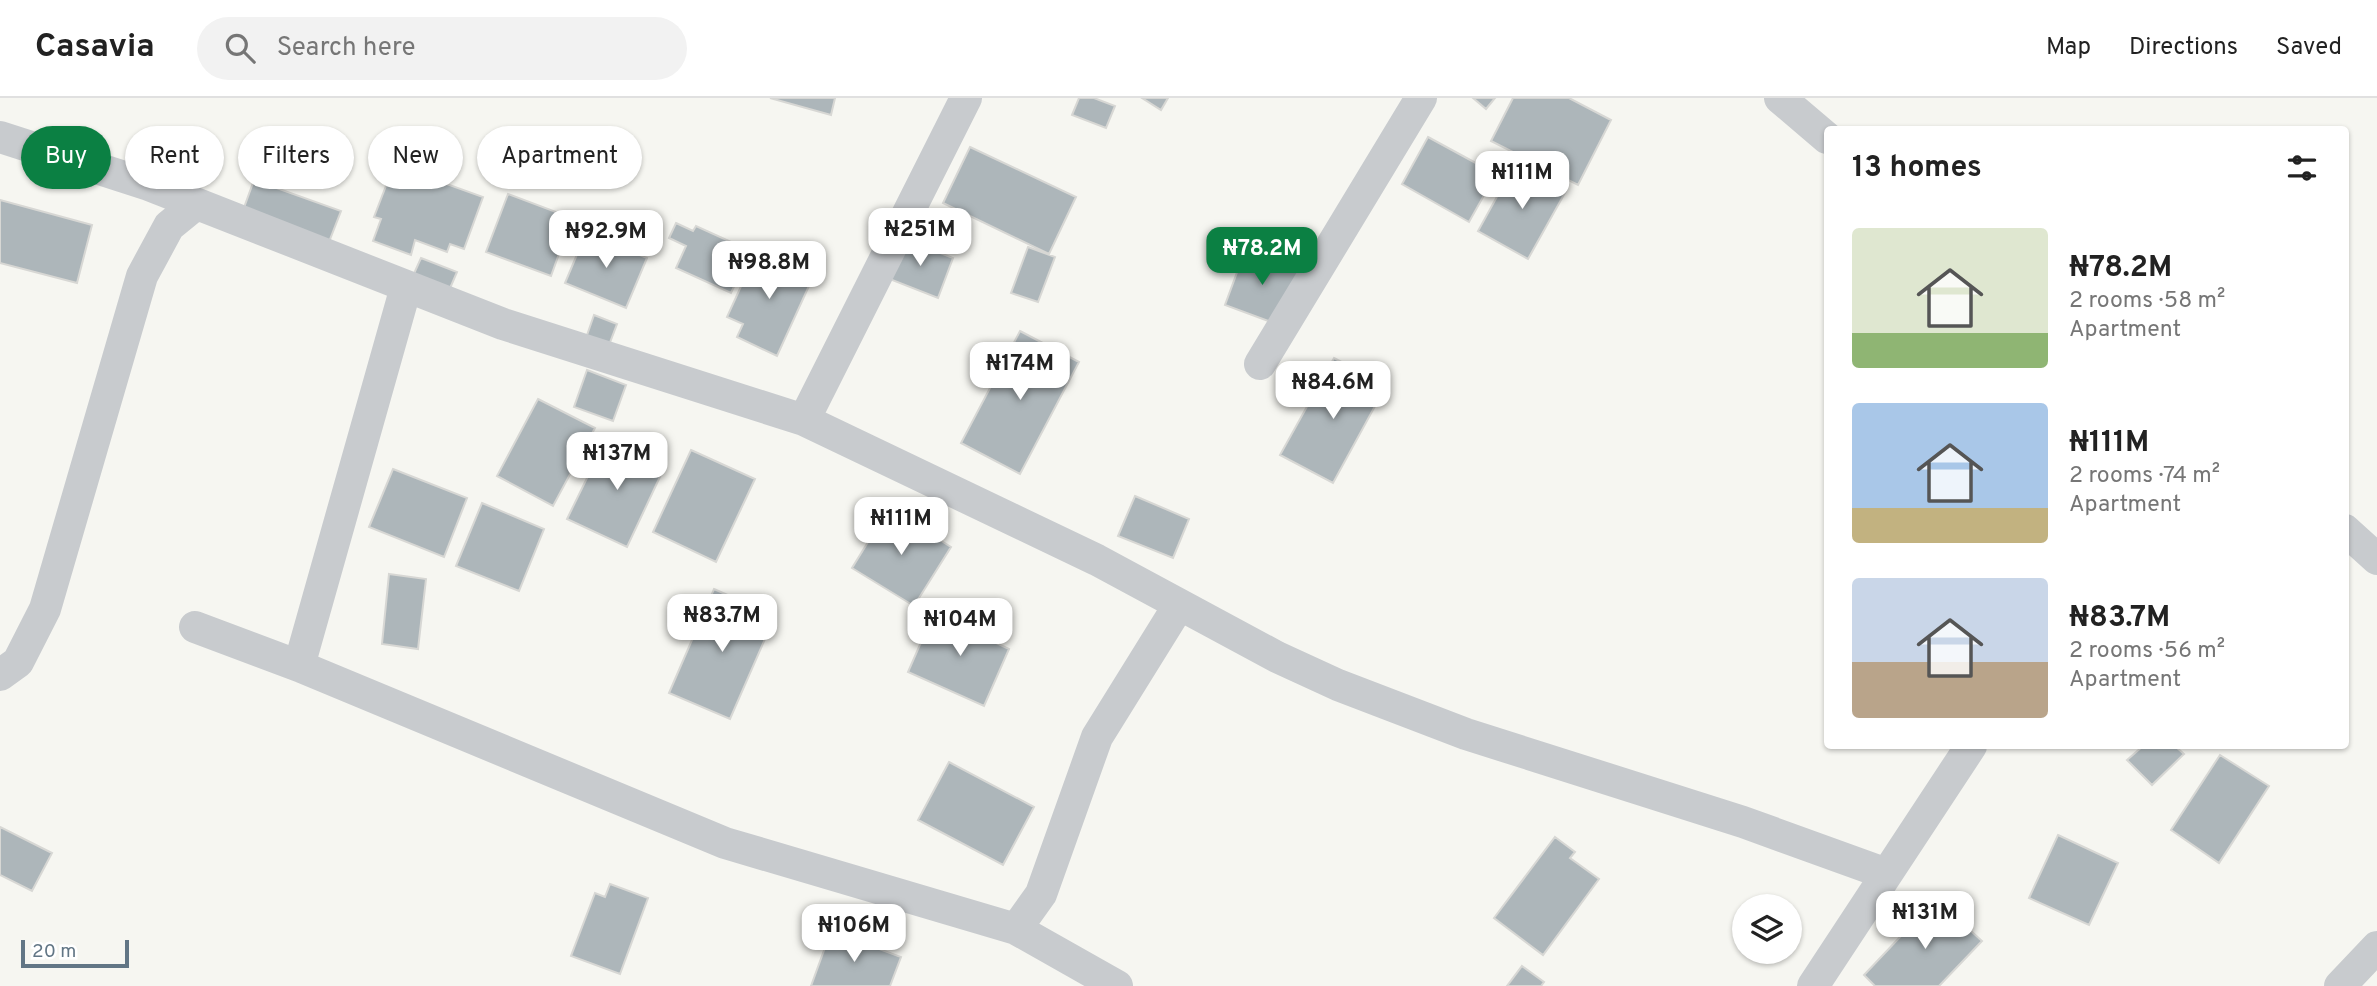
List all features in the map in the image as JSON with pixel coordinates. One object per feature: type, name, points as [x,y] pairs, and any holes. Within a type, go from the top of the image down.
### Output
[{"type":"street","points":[[804,420],[966,98]]},
{"type":"street","points":[[1260,364],[1421,98]]},
{"type":"street","points":[[1780,98],[1824,135]]},
{"type":"street","points":[[0,136],[149,185],[503,324],[804,420],[1097,560],[1179,605],[1338,685],[1466,734],[1743,822],[1884,873]]},
{"type":"street","points":[[0,675],[18,662],[45,609],[142,276],[169,226],[196,204]]},
{"type":"street","points":[[299,666],[406,287]]},
{"type":"street","points":[[2349,534],[2377,559]]},
{"type":"street","points":[[1016,929],[1041,894],[1097,737],[1179,605]]},
{"type":"street","points":[[195,627],[299,666],[725,843],[1016,929],[1117,986]]},
{"type":"street","points":[[1813,986],[1884,873],[1969,749]]},
{"type":"street","points":[[2340,986],[2377,947]]},
{"type":"building","points":[[770,98],[835,98],[831,115]]},
{"type":"building","points":[[1079,98],[1094,98],[1115,106],[1106,128],[1072,115]]},
{"type":"building","points":[[1142,98],[1168,98],[1161,110]]},
{"type":"building","points":[[1473,98],[1495,98],[1486,109]]},
{"type":"building","points":[[1513,98],[1569,98],[1611,120],[1578,185],[1491,141]]},
{"type":"building","points":[[1428,137],[1496,174],[1469,222],[1402,184]]},
{"type":"building","points":[[970,147],[1076,197],[1049,254],[943,203]]},
{"type":"building","points":[[1515,164],[1566,191],[1528,259],[1478,231]]},
{"type":"building","points":[[251,189],[279,189],[341,211],[327,247],[241,216]]},
{"type":"building","points":[[385,189],[461,189],[483,197],[464,249],[450,244],[447,252],[415,240],[411,255],[373,241],[381,219],[374,217]]},
{"type":"building","points":[[508,194],[572,218],[551,276],[486,252]]},
{"type":"building","points":[[0,200],[92,225],[77,283],[0,263]]},
{"type":"building","points":[[676,223],[693,231],[696,226],[751,251],[731,293],[676,268],[686,246],[669,238]]},
{"type":"building","points":[[586,233],[647,258],[626,308],[565,283]]},
{"type":"building","points":[[902,238],[953,258],[938,298],[887,278]]},
{"type":"building","points":[[1028,247],[1055,257],[1038,302],[1011,293]]},
{"type":"building","points":[[1246,248],[1300,269],[1279,325],[1225,305]]},
{"type":"building","points":[[758,249],[814,275],[777,356],[737,337],[743,324],[727,317]]},
{"type":"building","points":[[421,258],[457,272],[448,293],[412,278]]},
{"type":"building","points":[[594,315],[617,324],[609,345],[586,338]]},
{"type":"building","points":[[1020,331],[1079,362],[1020,474],[961,443]]},
{"type":"building","points":[[1334,358],[1386,386],[1333,483],[1280,455]]},
{"type":"building","points":[[587,370],[626,385],[613,421],[574,407]]},
{"type":"building","points":[[538,399],[595,428],[553,506],[497,476]]},
{"type":"building","points":[[607,437],[666,464],[627,547],[567,519]]},
{"type":"building","points":[[691,450],[755,479],[716,562],[653,532]]},
{"type":"building","points":[[393,469],[467,498],[444,557],[369,527]]},
{"type":"building","points":[[1135,496],[1189,519],[1173,558],[1118,536]]},
{"type":"building","points":[[482,503],[544,529],[519,591],[456,566]]},
{"type":"building","points":[[889,508],[951,547],[914,606],[852,568]]},
{"type":"building","points":[[389,574],[426,579],[418,649],[382,644]]},
{"type":"building","points":[[714,589],[775,616],[730,719],[669,693]]},
{"type":"building","points":[[959,615],[994,630],[990,640],[1009,649],[984,706],[908,672],[932,617],[954,626]]},
{"type":"building","points":[[2140,749],[2178,749],[2184,754],[2152,785],[2127,760]]},
{"type":"building","points":[[2220,755],[2269,786],[2219,863],[2171,830]]},
{"type":"building","points":[[949,762],[1034,807],[1003,865],[918,820]]},
{"type":"building","points":[[0,827],[52,853],[32,891],[0,875]]},
{"type":"building","points":[[2058,835],[2118,863],[2089,925],[2029,898]]},
{"type":"building","points":[[1555,837],[1575,852],[1570,858],[1599,879],[1543,955],[1494,918]]},
{"type":"building","points":[[610,884],[648,898],[620,974],[571,956],[595,893],[605,897]]},
{"type":"building","points":[[1936,899],[1982,941],[1939,986],[1875,986],[1864,975]]},
{"type":"building","points":[[831,931],[901,957],[890,986],[811,986]]},
{"type":"building","points":[[1522,966],[1544,982],[1541,986],[1507,986]]}]
